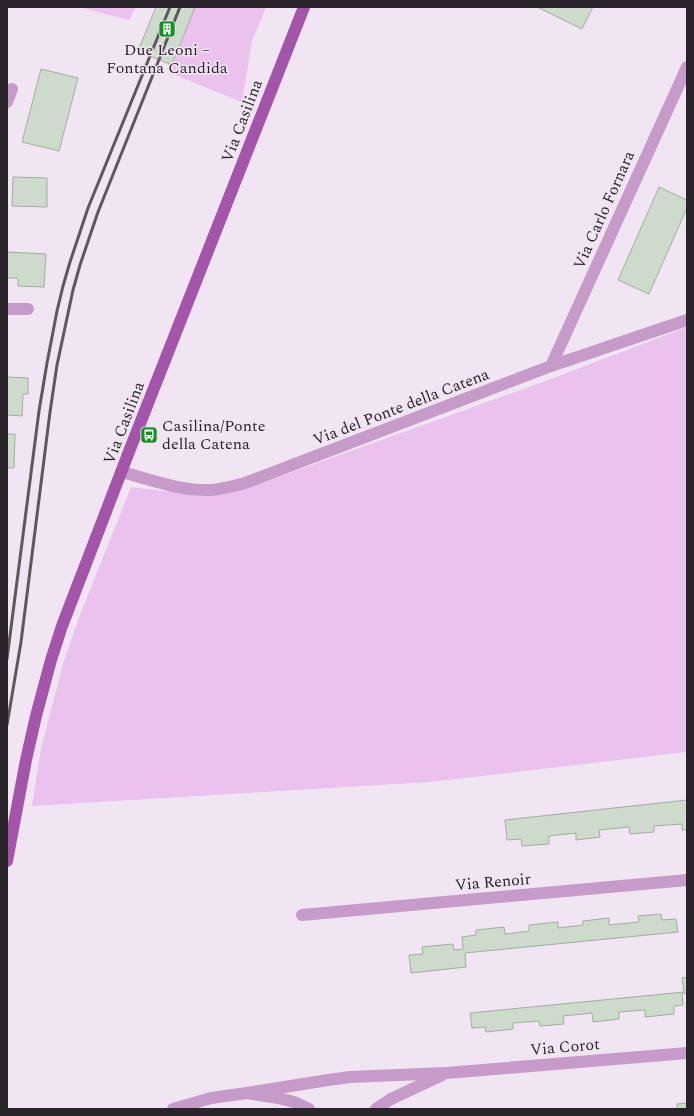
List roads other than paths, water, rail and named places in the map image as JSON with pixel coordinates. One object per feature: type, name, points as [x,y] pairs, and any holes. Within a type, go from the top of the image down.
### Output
[{"type":"main road","name":"Via Casilina","points":[[7,861],[36,716],[51,660],[68,611],[304,7]]},
{"type":"street","name":"Via Carlo Fornara","points":[[551,366],[687,67]]},
{"type":"street","points":[[7,102],[12,89]]},
{"type":"street","points":[[7,309],[28,309]]},
{"type":"street","name":"Via del Ponte della Catena","points":[[122,472],[172,486],[210,490],[252,481],[551,366],[687,320]]},
{"type":"street","name":"Via Renoir","points":[[302,915],[687,880]]},
{"type":"street","name":"Via Corot","points":[[173,1109],[211,1098],[328,1080],[446,1073],[687,1053]]},
{"type":"street","name":"Via Corot","points":[[376,1109],[391,1099],[446,1073]]},
{"type":"street","points":[[247,1093],[294,1102],[309,1109]]},
{"type":"railway","points":[[7,659],[39,411],[63,286],[88,208],[170,7]]},
{"type":"railway","points":[[7,725],[21,642],[57,365],[73,290],[98,212],[180,7]]},
{"type":"place","name":"Due Leoni – Fontana Candida","points":[[167,29]]},
{"type":"place","name":"Casilina/Ponte della Catena","points":[[149,435]]}]
